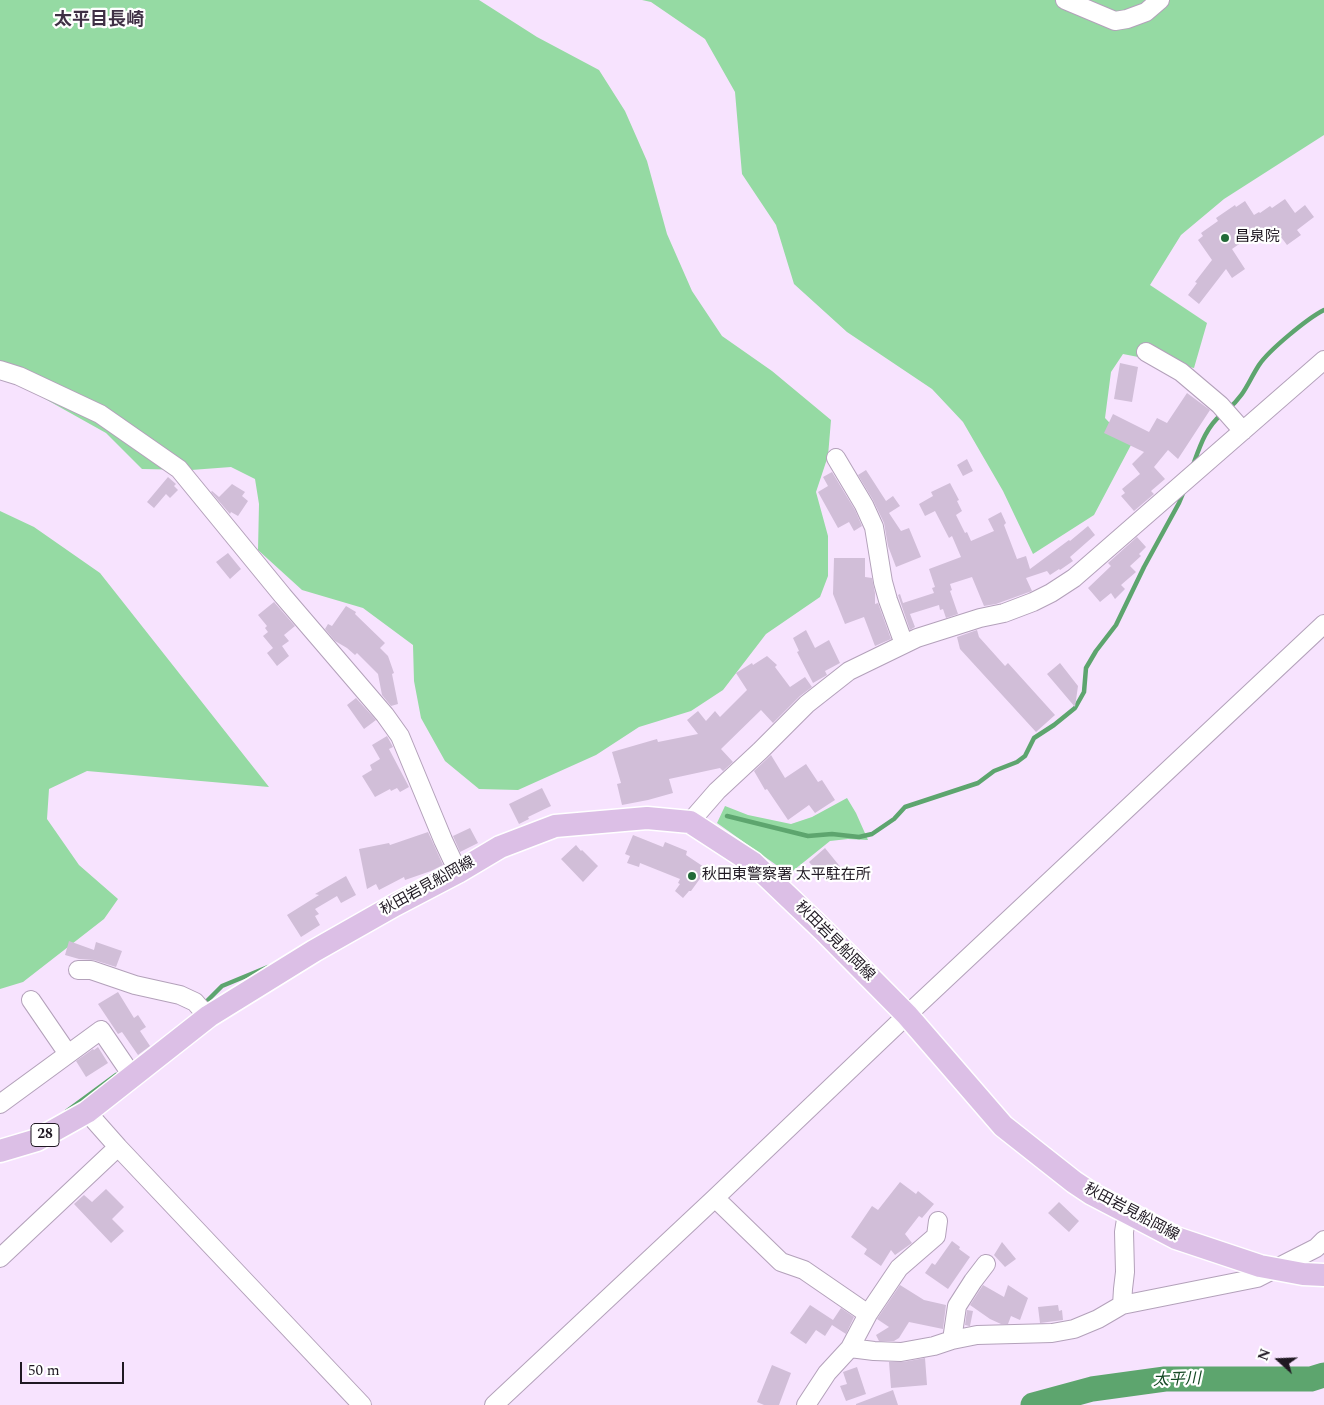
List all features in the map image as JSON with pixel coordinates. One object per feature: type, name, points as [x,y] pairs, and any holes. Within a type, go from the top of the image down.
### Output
[{"type":"main road","name":"秋田岩見船岡線","points":[[0,1151],[37,1140],[87,1112],[208,1017],[314,951],[500,847],[555,826],[648,818],[690,822],[753,863],[906,1015],[1003,1126],[1074,1182],[1092,1194],[1176,1238],[1260,1266],[1303,1274],[1324,1275]]},
{"type":"street","points":[[1065,0],[1115,21],[1146,12],[1160,0]]},
{"type":"street","points":[[1146,352],[1181,372],[1231,418]]},
{"type":"street","points":[[690,822],[717,791],[807,704],[849,671],[917,638],[980,618],[1004,613],[1033,602],[1074,578],[1200,469],[1231,418],[1324,360]]},
{"type":"street","points":[[0,370],[20,376],[100,414],[179,469],[385,715],[400,736],[458,872]]},
{"type":"street","points":[[836,458],[864,505],[874,527],[883,582],[904,644]]},
{"type":"street","points":[[494,1405],[715,1198],[906,1015],[1324,624]]},
{"type":"street","points":[[78,970],[91,970],[135,985],[180,996],[195,1002],[208,1017]]},
{"type":"street","points":[[31,1000],[68,1054]]},
{"type":"street","points":[[0,1104],[101,1030],[133,1077]]},
{"type":"street","points":[[87,1112],[362,1405]]},
{"type":"street","points":[[0,1258],[118,1146]]},
{"type":"street","points":[[715,1198],[780,1262],[804,1270],[868,1314]]},
{"type":"street","points":[[1122,1304],[1126,1272],[1124,1232],[1127,1213]]},
{"type":"street","points":[[806,1405],[827,1373],[850,1348],[868,1314],[899,1268],[936,1236],[938,1221]]},
{"type":"street","points":[[850,1348],[901,1352],[977,1335],[1052,1333],[1074,1329],[1098,1319],[1122,1304],[1257,1278],[1316,1248],[1324,1240]]},
{"type":"street","points":[[952,1340],[957,1306],[972,1281],[986,1264]]},
{"type":"green space","points":[[0,0],[479,0],[537,37],[599,70],[625,111],[647,161],[667,234],[692,291],[722,336],[772,371],[831,420],[828,456],[816,492],[828,536],[828,576],[820,597],[766,634],[723,690],[691,711],[639,727],[596,755],[518,790],[479,789],[445,761],[421,718],[414,681],[413,645],[363,608],[302,590],[258,550],[259,504],[255,479],[231,467],[191,470],[142,469],[106,433],[0,375]]},
{"type":"green space","points":[[642,0],[1324,0],[1324,135],[1224,199],[1181,235],[1150,285],[1207,323],[1194,368],[1123,354],[1111,372],[1105,418],[1131,445],[1094,515],[1033,554],[1003,491],[963,422],[932,389],[847,332],[794,284],[776,225],[742,174],[735,92],[705,39],[651,2]]},
{"type":"green space","points":[[0,511],[34,527],[100,573],[269,787],[87,771],[49,789],[47,819],[79,865],[118,899],[104,919],[23,982],[0,989]]},
{"type":"green space","points":[[847,798],[868,840],[848,839],[830,841],[789,874],[717,823],[725,806],[748,815],[791,824],[812,817]]},
{"type":"building","points":[[1285,199],[1295,213],[1305,205],[1314,217],[1297,230],[1301,235],[1287,245],[1275,229],[1266,236],[1261,229],[1232,249],[1245,269],[1232,278],[1226,269],[1199,304],[1188,295],[1197,283],[1195,282],[1212,260],[1198,240],[1203,236],[1201,233],[1218,221],[1216,218],[1235,205],[1236,207],[1245,201],[1254,215],[1270,206],[1272,208]]},
{"type":"building","points":[[1120,363],[1138,367],[1132,402],[1114,399]]},
{"type":"building","points":[[1187,393],[1210,410],[1178,459],[1168,450],[1154,467],[1165,479],[1151,491],[1154,494],[1134,511],[1121,496],[1125,493],[1122,489],[1140,474],[1132,464],[1144,452],[1104,433],[1113,414],[1149,432],[1157,418],[1167,423]]},
{"type":"building","points":[[967,459],[973,471],[963,476],[957,465]]},
{"type":"building","points":[[866,470],[886,501],[893,496],[900,506],[889,513],[901,531],[909,528],[921,557],[896,567],[888,546],[884,523],[858,475]]},
{"type":"building","points":[[832,472],[855,510],[862,526],[854,531],[849,522],[838,528],[818,492],[828,486],[823,477]]},
{"type":"building","points":[[168,477],[176,484],[174,486],[178,490],[170,498],[166,494],[154,508],[147,502]]},
{"type":"building","points":[[950,483],[959,500],[957,501],[962,511],[956,515],[971,541],[994,531],[988,519],[1001,512],[1017,559],[1026,556],[1030,569],[1088,526],[1095,535],[1070,557],[1073,561],[1060,570],[1050,575],[1047,571],[1026,578],[1032,591],[996,604],[984,606],[972,577],[950,584],[952,590],[950,591],[958,614],[946,618],[943,609],[940,610],[939,605],[910,614],[915,627],[910,630],[898,595],[900,594],[903,603],[934,593],[932,588],[935,587],[929,569],[961,557],[952,536],[949,538],[935,511],[925,516],[919,504],[933,496],[931,492]]},
{"type":"building","points":[[232,484],[245,492],[242,496],[248,501],[238,516],[231,512],[230,514],[211,492],[219,497]]},
{"type":"building","points":[[1137,537],[1146,547],[1139,554],[1141,556],[1130,566],[1136,572],[1121,585],[1125,589],[1115,599],[1111,593],[1100,602],[1088,588],[1111,566],[1108,563]]},
{"type":"building","points":[[228,553],[241,569],[230,579],[216,562]]},
{"type":"building","points":[[834,558],[865,558],[865,577],[872,578],[875,604],[878,603],[891,639],[875,646],[864,617],[845,624],[833,594]]},
{"type":"building","points":[[274,602],[295,626],[284,635],[289,641],[282,646],[289,656],[277,666],[267,653],[273,648],[263,636],[268,632],[265,628],[267,626],[258,615]]},
{"type":"building","points":[[346,606],[356,612],[355,614],[385,643],[380,648],[388,656],[394,673],[392,674],[398,704],[391,706],[382,695],[378,674],[357,653],[355,655],[335,641],[325,629],[328,624],[332,626]]},
{"type":"building","points":[[806,630],[815,648],[829,640],[840,663],[825,671],[827,675],[813,683],[797,652],[799,651],[793,638]]},
{"type":"building","points":[[977,630],[979,637],[1005,666],[1008,663],[1055,715],[1036,732],[960,649],[957,637]]},
{"type":"building","points":[[767,656],[777,665],[775,667],[790,687],[805,677],[812,687],[800,696],[773,723],[761,710],[721,749],[733,762],[723,771],[720,768],[669,779],[673,793],[622,805],[617,784],[621,783],[612,752],[657,739],[658,742],[698,734],[687,720],[698,711],[706,721],[715,711],[720,717],[747,690],[736,673]]},
{"type":"building","points":[[1060,663],[1078,686],[1075,707],[1047,674]]},
{"type":"building","points":[[356,698],[376,720],[364,729],[347,705]]},
{"type":"building","points":[[387,736],[393,747],[389,749],[409,787],[400,792],[397,788],[391,791],[390,789],[375,797],[362,776],[372,770],[370,765],[380,759],[372,745]]},
{"type":"building","points":[[771,755],[785,778],[806,764],[818,782],[822,780],[835,800],[815,813],[809,805],[788,820],[767,789],[765,790],[754,771]]},
{"type":"building","points":[[542,788],[551,806],[528,817],[529,819],[519,824],[509,804]]},
{"type":"building","points":[[470,828],[478,843],[460,852],[453,836]]},
{"type":"building","points":[[428,832],[443,865],[405,880],[404,877],[379,890],[376,884],[367,889],[359,849],[389,843],[390,845]]},
{"type":"building","points":[[633,835],[663,847],[665,842],[687,851],[686,855],[707,869],[691,891],[683,898],[675,891],[680,884],[678,883],[680,879],[640,863],[639,867],[627,863],[630,856],[625,854]]},
{"type":"building","points":[[576,845],[598,866],[583,882],[561,859]]},
{"type":"building","points":[[825,848],[842,869],[827,882],[809,862]]},
{"type":"building","points":[[346,876],[356,895],[341,903],[337,896],[315,909],[319,914],[315,916],[320,925],[301,937],[287,915],[319,895],[315,894]]},
{"type":"building","points":[[69,941],[94,950],[96,942],[122,951],[116,967],[94,960],[79,959],[65,955]]},
{"type":"building","points":[[118,992],[134,1018],[138,1015],[146,1027],[140,1031],[150,1046],[138,1055],[122,1032],[118,1034],[98,1004]]},
{"type":"building","points":[[98,1047],[108,1063],[86,1077],[76,1061]]},
{"type":"building","points":[[900,1182],[916,1194],[918,1191],[934,1204],[922,1218],[919,1216],[905,1234],[912,1243],[895,1255],[891,1250],[881,1266],[864,1254],[867,1249],[851,1237],[872,1206],[878,1210]]},
{"type":"building","points":[[106,1189],[124,1207],[112,1219],[124,1231],[111,1243],[74,1204],[84,1195],[92,1202]]},
{"type":"building","points":[[1059,1202],[1079,1221],[1069,1232],[1048,1213]]},
{"type":"building","points":[[952,1241],[970,1257],[948,1289],[925,1273],[932,1263],[935,1265]]},
{"type":"building","points":[[1002,1242],[1016,1259],[1005,1267],[994,1255]]},
{"type":"building","points":[[900,1285],[924,1300],[946,1305],[943,1329],[909,1322],[899,1338],[894,1341],[879,1341],[876,1335],[889,1327],[877,1319]]},
{"type":"building","points":[[983,1285],[1004,1297],[1008,1285],[1028,1298],[1020,1320],[1011,1316],[1008,1324],[1001,1324],[970,1305]]},
{"type":"building","points":[[810,1305],[833,1320],[841,1308],[854,1317],[846,1334],[832,1325],[825,1336],[816,1330],[806,1344],[790,1333]]},
{"type":"building","points":[[1058,1305],[1059,1311],[1062,1310],[1063,1320],[1040,1323],[1038,1307]]},
{"type":"building","points":[[967,1310],[973,1311],[970,1326],[965,1325]]},
{"type":"building","points":[[925,1358],[927,1385],[891,1388],[889,1362],[903,1362]]},
{"type":"building","points":[[772,1365],[791,1373],[779,1405],[764,1405],[757,1402]]},
{"type":"building","points":[[857,1367],[866,1394],[846,1401],[840,1386],[847,1384],[843,1372]]},
{"type":"building","points":[[893,1390],[898,1405],[856,1405],[856,1404]]},
{"type":"waterway","points":[[1228,409],[1234,404],[1259,365],[1271,351],[1299,327],[1324,310]]},
{"type":"waterway","points":[[1193,465],[1208,431],[1222,414]]},
{"type":"waterway","points":[[727,816],[808,836],[832,834],[859,837],[872,834],[894,819],[905,807],[978,783],[994,771],[1017,762],[1025,756],[1034,738],[1075,708],[1084,692],[1086,668],[1096,651],[1116,625],[1184,491]]},
{"type":"waterway","points":[[204,1004],[222,986],[268,967]]},
{"type":"waterway","points":[[67,1111],[116,1075]]},
{"type":"waterway","name":"太平川","points":[[1033,1405],[1092,1389],[1165,1379],[1311,1379],[1324,1375]]},
{"type":"place","name":"昌泉院","points":[[1225,238]]},
{"type":"place","name":"秋田東警察署 太平駐在所","points":[[692,876]]},
{"type":"district","name":"太平目長崎","points":[[99,21]]}]
